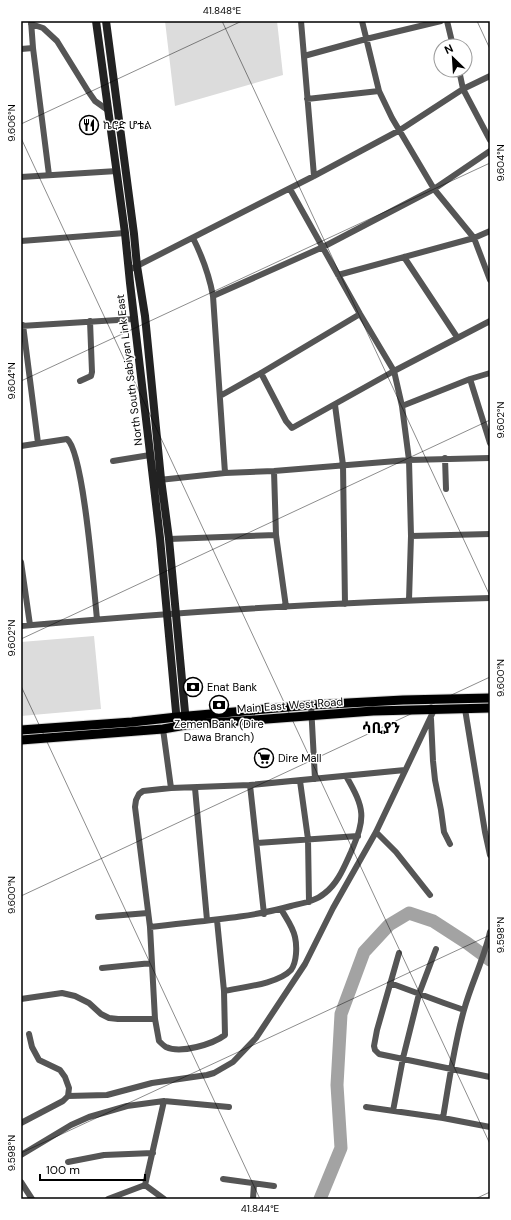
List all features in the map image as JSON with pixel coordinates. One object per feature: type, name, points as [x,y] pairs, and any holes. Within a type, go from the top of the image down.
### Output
[{"type":"main road","name":"North South Sabiyan Link East","points":[[96,21],[125,233],[150,455],[157,480],[169,539],[177,613],[182,721]]},
{"type":"main road","name":"North South Sabiyan Link East","points":[[106,21],[137,266],[145,316],[168,614],[182,721]]},
{"type":"main road","points":[[113,142],[122,141]]},
{"type":"main road","name":"Main East West Road","points":[[25,740],[312,705],[403,700],[489,701]]},
{"type":"main road","name":"Main East West Road","points":[[25,730],[132,727],[163,729],[182,721],[312,716],[374,711],[433,714],[466,709],[489,701]]},
{"type":"main road","points":[[25,730],[25,740]]},
{"type":"street","points":[[301,21],[314,176]]},
{"type":"street","points":[[362,21],[379,91],[392,118],[434,189],[474,238],[490,280]]},
{"type":"street","points":[[304,56],[441,21]]},
{"type":"street","points":[[447,21],[451,38]]},
{"type":"street","points":[[49,175],[32,48],[31,22],[43,28],[57,41],[95,101],[109,111]]},
{"type":"street","points":[[21,49],[32,48]]},
{"type":"street","points":[[129,270],[290,189],[400,130],[463,89],[490,76]]},
{"type":"street","points":[[461,78],[463,89],[490,140]]},
{"type":"street","points":[[307,99],[379,91]]},
{"type":"street","points":[[213,296],[323,247],[434,189],[490,151]]},
{"type":"street","points":[[21,177],[117,171]]},
{"type":"street","points":[[290,189],[360,314],[394,371],[402,406],[409,460],[411,536],[409,600]]},
{"type":"street","points":[[338,275],[474,238],[490,231]]},
{"type":"street","points":[[21,241],[125,233]]},
{"type":"street","points":[[193,238],[204,261],[213,296],[225,473]]},
{"type":"street","points":[[404,257],[457,337]]},
{"type":"street","points":[[220,396],[360,314]]},
{"type":"street","points":[[38,443],[22,326],[134,319]]},
{"type":"street","points":[[80,381],[91,376],[92,372],[90,321]]},
{"type":"street","points":[[261,373],[286,421],[292,428],[394,371],[490,321]]},
{"type":"street","points":[[402,406],[470,379],[490,373]]},
{"type":"street","points":[[470,379],[490,442]]},
{"type":"street","points":[[335,405],[342,465],[345,604]]},
{"type":"street","points":[[21,446],[67,439],[73,448],[80,476],[97,619]]},
{"type":"street","points":[[113,461],[150,455]]},
{"type":"street","points":[[445,458],[446,489]]},
{"type":"street","points":[[157,480],[225,473],[274,471],[409,460],[490,458]]},
{"type":"street","points":[[274,471],[276,535],[286,607]]},
{"type":"street","points":[[411,536],[490,534]]},
{"type":"street","points":[[169,539],[276,535]]},
{"type":"street","points":[[21,562],[30,625]]},
{"type":"street","points":[[21,626],[177,613],[409,600],[490,598]]},
{"type":"street","points":[[312,705],[315,779]]},
{"type":"street","points":[[466,709],[485,832],[490,855]]},
{"type":"street","points":[[68,1096],[107,1095],[152,1083],[214,1073],[233,1062],[256,1038],[305,964],[333,908],[376,832],[433,714]]},
{"type":"street","points":[[433,714],[433,761],[435,780],[444,832],[450,844]]},
{"type":"street","points":[[163,729],[171,788]]},
{"type":"street","points":[[217,920],[224,991],[225,1035],[220,1039],[207,1044],[191,1048],[177,1049],[166,1047],[158,1041],[155,1019],[150,927],[135,807],[139,794],[143,791],[171,788],[250,785],[405,770]]},
{"type":"street","points":[[150,927],[264,914],[309,902],[324,894],[334,885],[341,873],[361,826],[361,811],[356,794],[346,776]]},
{"type":"street","points":[[300,781],[308,839],[309,902]]},
{"type":"street","points":[[250,785],[264,914]]},
{"type":"street","points":[[195,788],[207,920]]},
{"type":"street","points":[[376,832],[396,852],[430,895]]},
{"type":"street","points":[[257,843],[358,836]]},
{"type":"street","points":[[224,991],[274,980],[287,973],[292,968],[295,961],[295,936],[282,909]]},
{"type":"street","points":[[98,917],[148,913]]},
{"type":"street","points":[[443,1118],[451,1068],[464,1010],[490,932]]},
{"type":"street","points":[[393,1111],[403,1058],[419,994],[436,949]]},
{"type":"street","points":[[399,953],[376,1030],[375,1050],[379,1054],[490,1077]]},
{"type":"street","points":[[102,968],[152,963]]},
{"type":"street","points":[[390,983],[464,1010]]},
{"type":"street","points":[[21,999],[62,993],[75,996],[89,1003],[101,1014],[109,1018],[155,1019]]},
{"type":"street","points":[[21,1123],[63,1101],[68,1096],[69,1088],[65,1077],[60,1070],[39,1060],[32,1047],[29,1034]]},
{"type":"street","points":[[21,1155],[89,1117],[127,1106],[164,1101],[229,1107]]},
{"type":"street","points":[[145,1185],[164,1101]]},
{"type":"street","points":[[366,1107],[490,1125]]},
{"type":"street","points":[[68,1162],[104,1155],[153,1153]]},
{"type":"street","points":[[223,1178],[274,1186]]},
{"type":"street","points":[[21,1182],[32,1199]]},
{"type":"street","points":[[253,1199],[254,1184]]},
{"type":"street","points":[[108,1199],[145,1185]]},
{"type":"street","points":[[145,1185],[164,1199]]},
{"type":"shaded area","points":[[165,21],[277,21],[283,75],[175,106]]},
{"type":"shaded area","points":[[94,636],[101,709],[21,716],[21,642]]},
{"type":"waterway","points":[[320,1199],[341,1148],[337,1085],[341,1014],[364,952],[389,925],[409,913],[433,921],[490,960]]},
{"type":"place","name":"ኬሮድ ሆቴል","points":[[89,125]]},
{"type":"place","name":"Enat Bank","points":[[193,687]]},
{"type":"place","name":"Zemen Bank (Dire Dawa Branch)","points":[[219,705]]},
{"type":"place","name":"Dire Mall","points":[[264,758]]},
{"type":"district","name":"ሳቢያን","points":[[381,728]]}]
